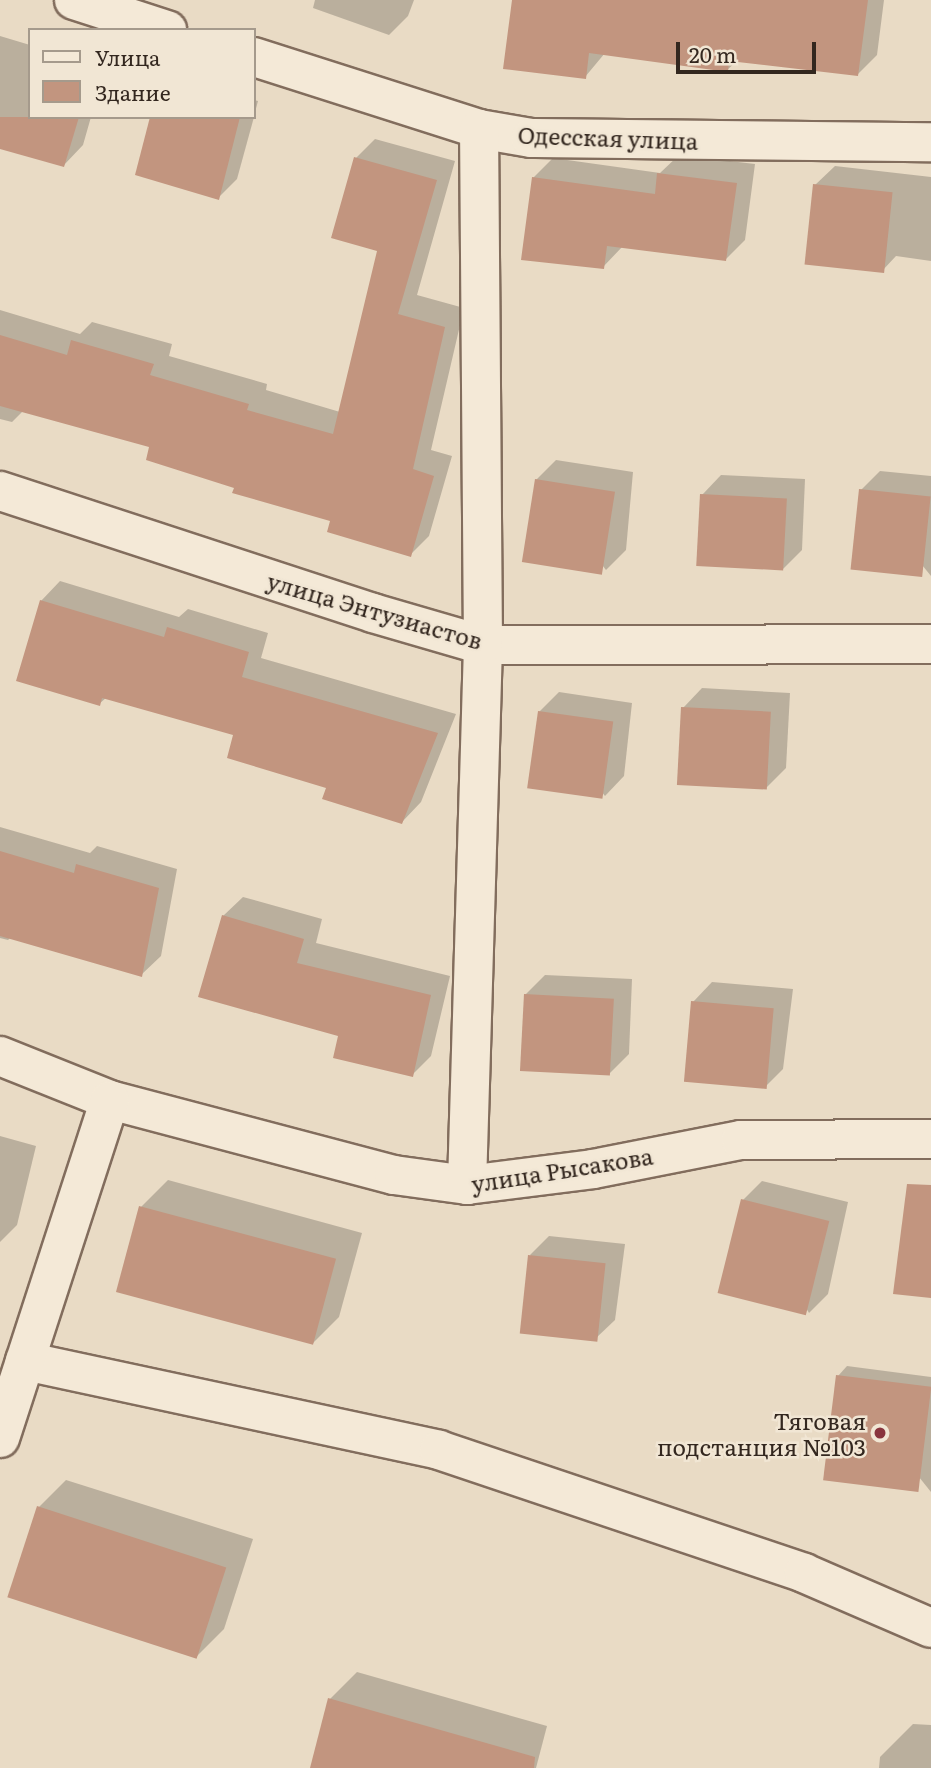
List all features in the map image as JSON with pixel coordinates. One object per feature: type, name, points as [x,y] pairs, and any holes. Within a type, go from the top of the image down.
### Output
[{"type":"street","points":[[74,0],[161,28]]},
{"type":"street","name":"Одесская улица","points":[[256,58],[479,130],[531,138],[931,142]]},
{"type":"street","points":[[467,1185],[483,645],[479,130]]},
{"type":"street","name":"улица Энтузиастов","points":[[0,491],[373,613],[483,645],[931,644]]},
{"type":"street","name":"улица Рысакова","points":[[0,1056],[110,1100],[394,1175],[467,1185],[593,1169],[741,1140],[931,1139]]},
{"type":"street","points":[[0,1438],[110,1100]]},
{"type":"street","points":[[25,1361],[439,1450],[804,1573],[931,1628]]},
{"type":"building","points":[[512,0],[868,0],[858,76],[729,61],[728,72],[589,53],[586,79],[503,69]]},
{"type":"building","points":[[0,117],[78,119],[64,167],[0,149]]},
{"type":"building","points":[[149,119],[239,119],[219,200],[135,175]]},
{"type":"building","points":[[354,157],[437,180],[398,314],[445,327],[413,469],[434,476],[411,557],[327,532],[330,521],[232,493],[234,488],[146,460],[149,447],[0,406],[0,335],[67,355],[71,340],[154,364],[150,375],[249,404],[247,410],[333,434],[377,251],[331,238]]},
{"type":"building","points":[[657,173],[737,183],[726,261],[607,246],[604,269],[521,260],[532,177],[655,194]]},
{"type":"building","points":[[813,184],[893,192],[884,273],[805,265]]},
{"type":"building","points":[[535,479],[615,492],[602,575],[522,562]]},
{"type":"building","points":[[859,489],[931,497],[922,577],[851,570]]},
{"type":"building","points":[[700,494],[787,499],[783,570],[696,566]]},
{"type":"building","points":[[40,600],[164,637],[167,627],[249,652],[242,677],[438,733],[402,824],[322,799],[326,788],[227,758],[233,735],[102,698],[100,706],[16,681]]},
{"type":"building","points":[[681,707],[771,712],[767,790],[677,785]]},
{"type":"building","points":[[538,711],[613,722],[602,799],[527,788]]},
{"type":"building","points":[[0,851],[74,873],[76,864],[159,888],[142,977],[0,936]]},
{"type":"building","points":[[222,915],[304,939],[297,963],[431,995],[413,1077],[333,1058],[338,1036],[198,997]]},
{"type":"building","points":[[524,994],[614,999],[610,1076],[520,1071]]},
{"type":"building","points":[[691,1001],[774,1008],[767,1089],[684,1082]]},
{"type":"building","points":[[907,1184],[931,1185],[931,1298],[893,1294]]},
{"type":"building","points":[[741,1199],[829,1221],[806,1315],[718,1293]]},
{"type":"building","points":[[139,1206],[336,1259],[313,1345],[116,1292]]},
{"type":"building","points":[[528,1255],[606,1263],[597,1342],[520,1334]]},
{"type":"building","name":"Тяговая подстанция №103","points":[[836,1375],[931,1387],[918,1492],[823,1480]]},
{"type":"building","points":[[37,1506],[226,1567],[197,1659],[7,1597]]},
{"type":"building","points":[[328,1698],[535,1757],[534,1768],[310,1768]]},
{"type":"place","name":"Тяговая подстанция №103","points":[[880,1433]]}]
